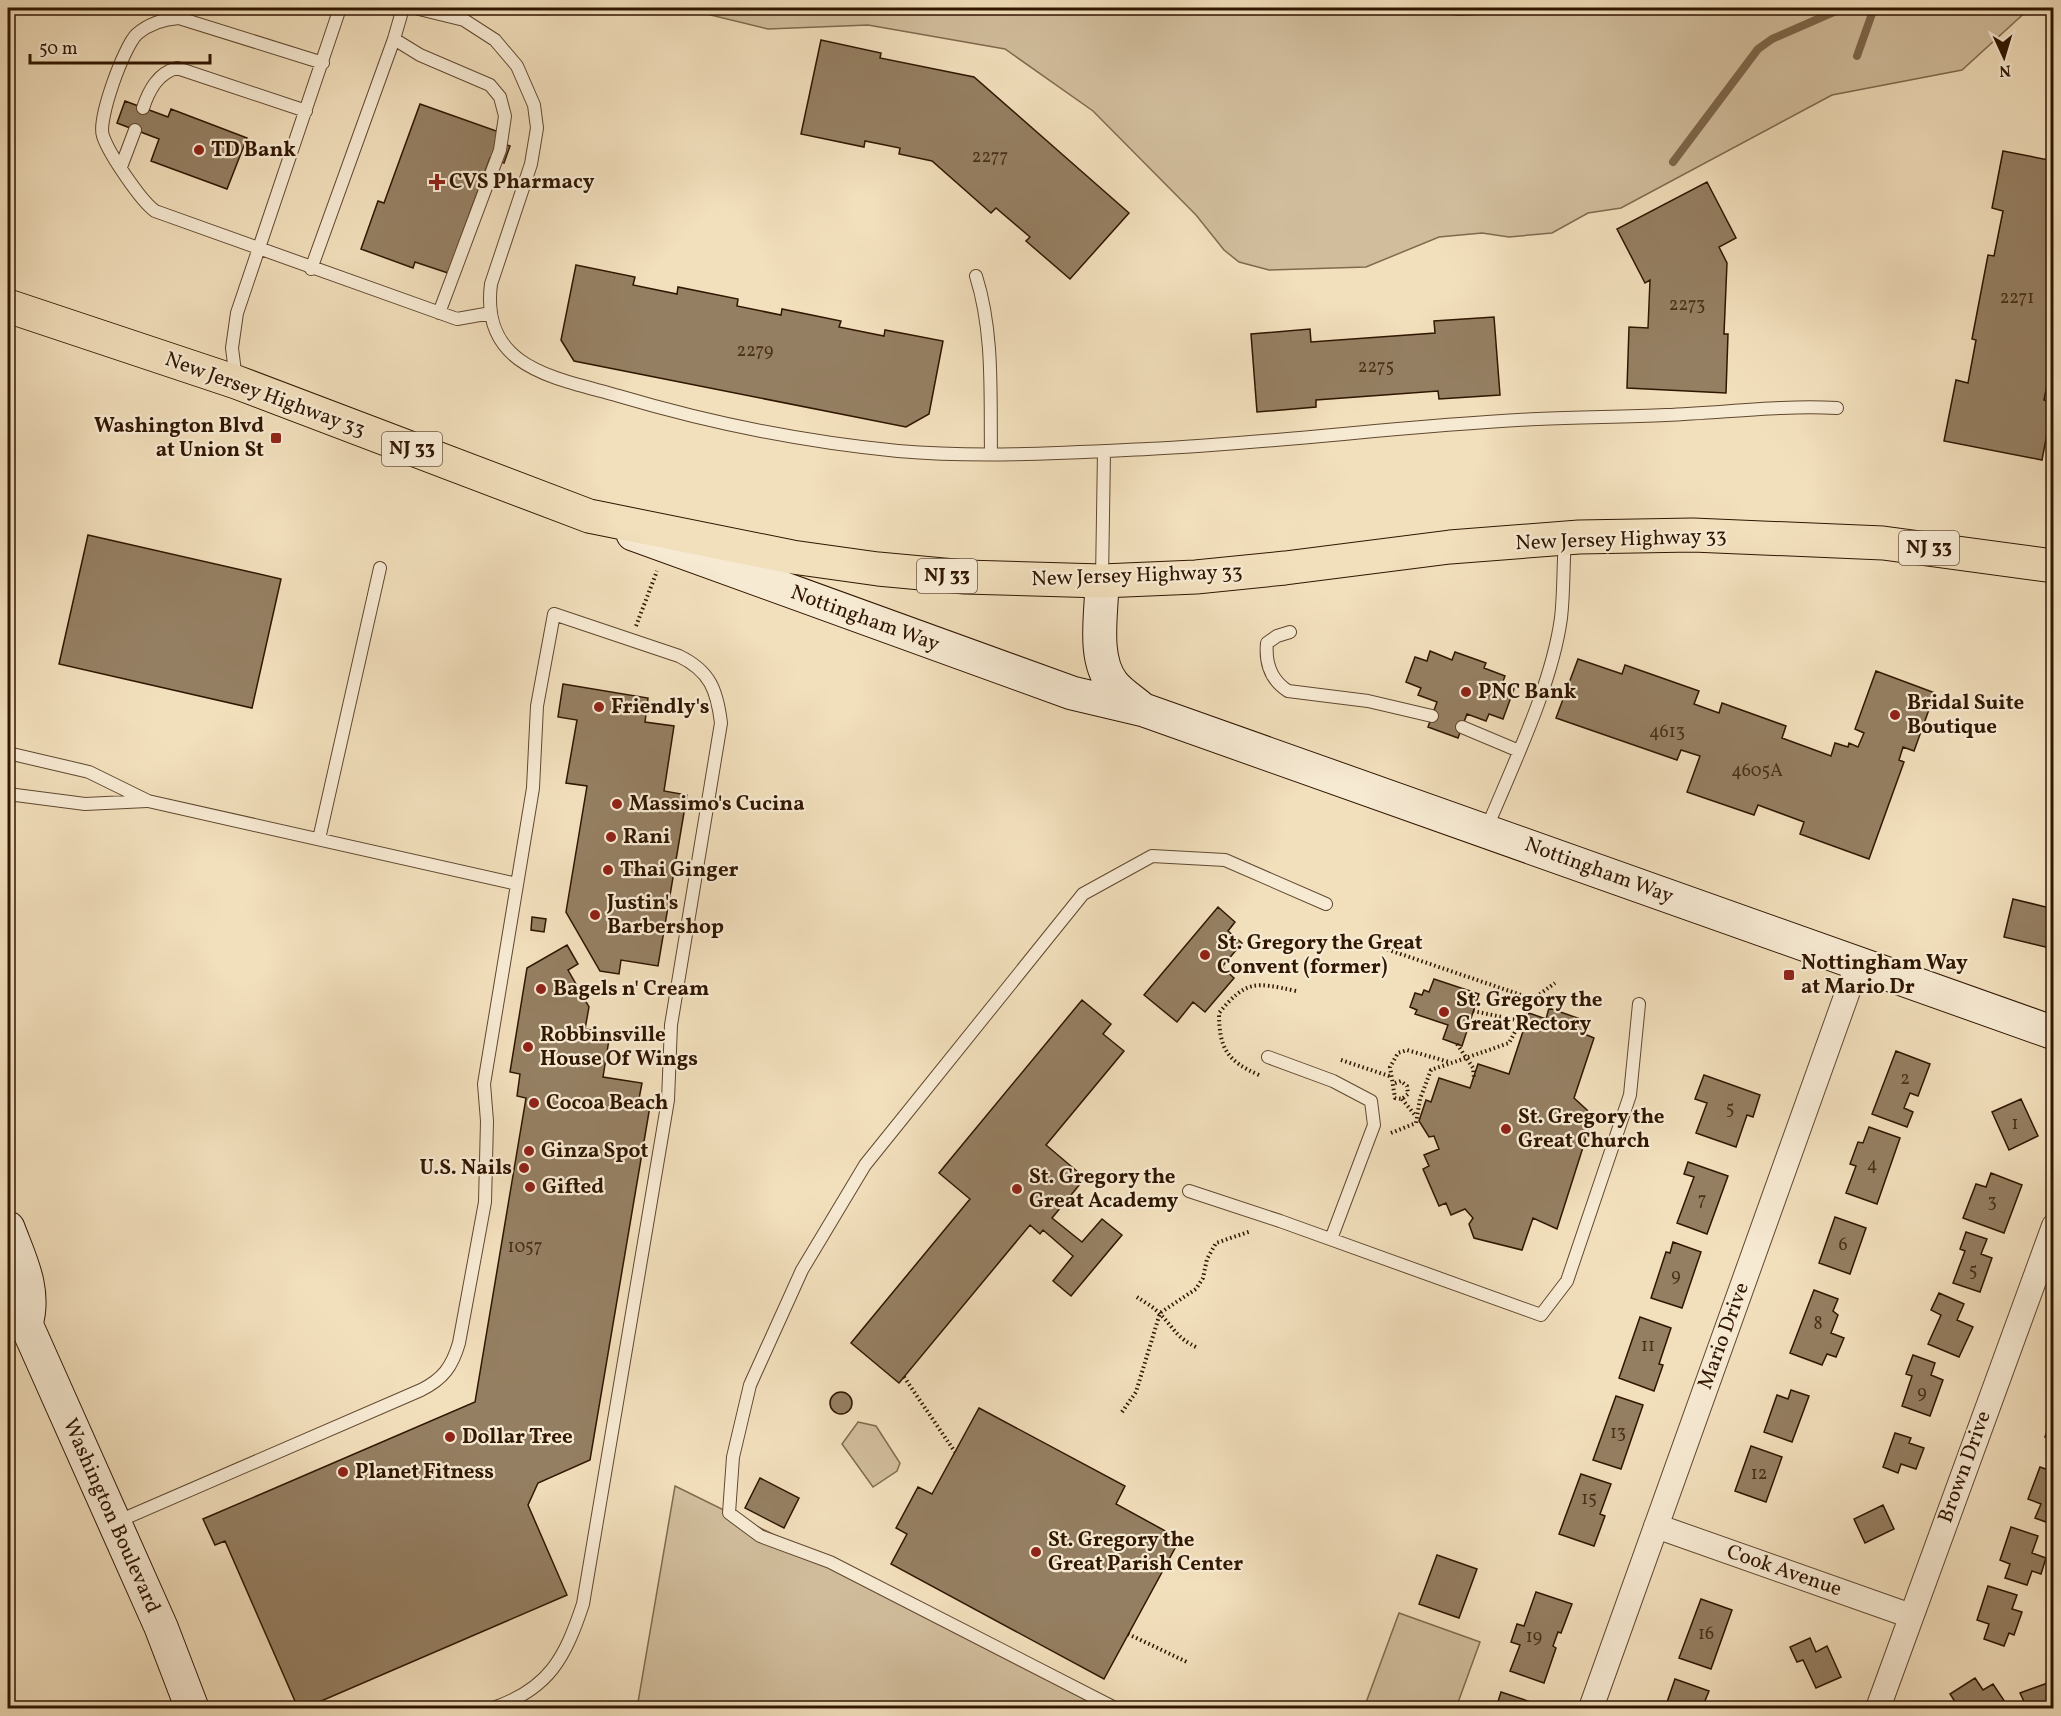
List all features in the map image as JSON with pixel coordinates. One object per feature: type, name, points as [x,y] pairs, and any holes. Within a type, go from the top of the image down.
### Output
[{"type":"main road","name":"New Jersey Highway 33","points":[[8,306],[236,382],[589,516],[792,556],[878,569],[976,578],[1102,581],[1196,577],[1450,547],[1565,538],[1693,535],[1883,543],[2054,566]]},
{"type":"street","name":"Nottingham Way","points":[[589,516],[667,547],[1072,693],[1144,710],[2054,1033]]},
{"type":"street","name":"Nottingham Way","points":[[1102,581],[1101,646],[1104,666],[1113,684],[1144,710]]},
{"type":"street","name":"Mario Drive","points":[[1591,1708],[1858,963]]},
{"type":"street","name":"Brown Drive","points":[[1878,1708],[2054,1226]]},
{"type":"street","name":"Washington Boulevard","points":[[8,1228],[29,1290],[31,1308],[17,1318],[161,1627],[192,1708]]},
{"type":"street","name":"Cook Avenue","points":[[1656,1526],[1911,1616]]},
{"type":"lane","points":[[236,382],[232,348],[237,313],[340,8]]},
{"type":"lane","points":[[311,269],[394,39],[403,8]]},
{"type":"lane","points":[[415,8],[464,20],[495,40],[517,66],[534,105],[537,128],[531,164],[491,284],[491,313],[506,348],[517,360],[538,372],[638,402],[776,435],[899,451],[991,453],[1217,446],[1536,419],[1712,414],[1791,406],[1837,408]]},
{"type":"lane","points":[[322,63],[181,13],[161,20],[135,35],[127,48],[101,120],[102,136],[144,203],[155,212],[457,319],[491,313]]},
{"type":"lane","points":[[394,39],[420,56],[490,84],[500,97],[505,116],[500,150],[439,313]]},
{"type":"lane","points":[[143,108],[158,78],[177,68],[306,111]]},
{"type":"lane","points":[[122,167],[135,130]]},
{"type":"lane","points":[[976,276],[984,303],[988,330],[991,453]]},
{"type":"lane","points":[[1102,581],[1104,451]]},
{"type":"lane","points":[[1486,831],[1519,751],[1553,657],[1561,618],[1565,538]]},
{"type":"lane","points":[[319,839],[380,568]]},
{"type":"lane","points":[[113,1523],[440,1381],[452,1364],[459,1343],[485,1202],[487,1122],[484,1084],[533,788],[537,706],[554,614],[698,665],[711,684],[718,701],[721,723],[671,1025],[668,1100],[583,1604],[569,1645],[546,1678],[517,1700],[493,1708]]},
{"type":"lane","points":[[1290,632],[1276,636],[1268,643],[1266,655],[1271,674],[1279,685],[1288,690],[1368,701],[1432,716]]},
{"type":"lane","points":[[1462,727],[1519,751]]},
{"type":"lane","points":[[8,753],[89,772],[148,801],[517,884]]},
{"type":"lane","points":[[8,794],[86,804],[148,801]]},
{"type":"lane","points":[[1115,1708],[830,1562],[760,1536],[729,1513],[733,1457],[750,1385],[802,1270],[865,1165],[1083,894],[1152,856],[1225,860],[1326,904]]},
{"type":"lane","points":[[1189,1191],[1331,1239],[1541,1315],[1567,1281],[1630,1095],[1639,1004]]},
{"type":"lane","points":[[1268,1057],[1333,1081],[1371,1101],[1375,1114],[1373,1128],[1331,1239]]},
{"type":"path","points":[[630,640],[667,547]]},
{"type":"path","points":[[1383,948],[1533,999]]},
{"type":"path","points":[[1373,1128],[1391,1133],[1416,1123],[1415,1115],[1431,1070],[1509,1043],[1533,999],[1555,983]]},
{"type":"path","points":[[1261,1075],[1239,1066],[1222,1047],[1219,1013],[1235,993],[1250,986],[1269,985],[1296,991]]},
{"type":"path","points":[[1473,1011],[1493,1017],[1526,1022]]},
{"type":"path","points":[[1457,1044],[1473,1068],[1474,1078]]},
{"type":"path","points":[[1415,1115],[1402,1099],[1395,1098],[1393,1090],[1395,1083],[1390,1067],[1398,1053],[1407,1050],[1450,1062]]},
{"type":"path","points":[[1341,1060],[1392,1077]]},
{"type":"path","points":[[1395,1083],[1401,1082],[1407,1086],[1408,1094],[1402,1099]]},
{"type":"path","points":[[1122,1412],[1136,1392],[1160,1313],[1196,1288],[1203,1278],[1207,1259],[1216,1243],[1254,1230]]},
{"type":"path","points":[[1137,1297],[1160,1313],[1170,1329],[1184,1342],[1198,1348]]},
{"type":"path","points":[[904,1377],[955,1452]]},
{"type":"path","points":[[1128,1634],[1189,1663]]},
{"type":"shaded area","points":[[517,8],[579,8],[540,15]]},
{"type":"shaded area","points":[[612,8],[681,8],[676,12],[642,12]]},
{"type":"shaded area","points":[[682,8],[2030,8],[1962,70],[1832,95],[1621,208],[1588,213],[1552,233],[1509,237],[1482,233],[1439,237],[1366,267],[1269,270],[1239,262],[1224,250],[1196,215],[1093,111],[1005,49],[868,25],[768,29]]},
{"type":"shaded area","points":[[858,1422],[876,1426],[900,1463],[897,1471],[873,1487],[842,1444]]},
{"type":"shaded area","points":[[675,1486],[1126,1708],[637,1708]]},
{"type":"shaded area","points":[[1399,1613],[1480,1642],[1456,1708],[1364,1708]]},
{"type":"building","points":[[821,40],[881,53],[880,58],[974,77],[1129,213],[1070,279],[1026,241],[1030,237],[996,208],[991,213],[932,161],[899,154],[900,148],[865,141],[864,147],[801,134]]},
{"type":"building","name":"TD Bank","points":[[125,101],[168,117],[171,109],[247,138],[227,189],[151,161],[159,139],[117,123]]},
{"type":"building","name":"CVS Pharmacy","points":[[420,104],[499,132],[496,141],[510,146],[504,163],[490,158],[448,273],[415,262],[413,268],[361,249],[378,201],[384,203]]},
{"type":"building","points":[[2003,151],[2054,161],[2054,351],[2044,400],[2053,402],[2042,460],[1944,441],[1956,380],[1968,383],[1976,340],[1972,339],[1988,255],[1994,256],[2003,211],[1992,208]]},
{"type":"building","points":[[1707,182],[1736,238],[1719,247],[1727,263],[1724,334],[1728,334],[1726,393],[1627,388],[1629,327],[1648,328],[1650,280],[1645,283],[1617,229]]},
{"type":"building","points":[[576,265],[635,277],[633,285],[677,294],[678,287],[738,299],[737,306],[781,315],[782,309],[841,321],[839,327],[884,336],[885,330],[943,341],[929,414],[906,427],[574,361],[561,340]]},
{"type":"building","points":[[1494,317],[1500,395],[1439,399],[1438,391],[1316,400],[1316,407],[1257,412],[1251,334],[1310,329],[1311,342],[1435,333],[1434,321]]},
{"type":"building","points":[[88,535],[281,579],[252,708],[59,664]]},
{"type":"building","name":"PNC Bank","points":[[1430,651],[1452,660],[1455,652],[1486,663],[1484,668],[1505,676],[1502,684],[1514,689],[1503,719],[1489,714],[1486,721],[1467,714],[1458,738],[1428,727],[1437,702],[1418,695],[1421,688],[1406,682],[1415,657],[1427,661]]},
{"type":"building","points":[[1578,659],[1622,674],[1625,665],[1699,691],[1694,704],[1719,713],[1722,703],[1786,726],[1782,738],[1831,756],[1835,743],[1848,747],[1849,743],[1858,747],[1864,733],[1855,729],[1876,671],[1935,693],[1914,751],[1903,747],[1899,760],[1904,762],[1869,859],[1800,834],[1804,822],[1758,805],[1754,815],[1687,792],[1700,756],[1681,750],[1677,760],[1556,718]]},
{"type":"building","points":[[563,684],[648,698],[645,722],[674,726],[664,791],[687,795],[658,966],[621,960],[619,974],[600,971],[566,912],[587,786],[566,783],[577,720],[558,717]]},
{"type":"building","points":[[2013,899],[2054,909],[2054,949],[2004,937]]},
{"type":"building","name":"St. Gregory the Great Convent (former)","points":[[1218,907],[1235,922],[1228,931],[1242,943],[1222,967],[1234,978],[1205,1012],[1193,1002],[1177,1022],[1144,995]]},
{"type":"building","points":[[532,917],[546,919],[544,932],[531,930]]},
{"type":"building","points":[[567,945],[578,964],[568,970],[589,1007],[585,1029],[610,1033],[603,1077],[642,1083],[638,1104],[650,1106],[590,1460],[538,1483],[528,1505],[567,1595],[305,1708],[298,1708],[225,1541],[215,1545],[203,1519],[475,1402],[526,1098],[517,1096],[520,1074],[510,1072],[527,968]]},
{"type":"building","name":"St. Gregory the Great Rectory","points":[[1434,979],[1479,994],[1462,1046],[1443,1039],[1448,1025],[1415,1014],[1417,1010],[1410,1007],[1415,993],[1422,995],[1424,990],[1429,992]]},
{"type":"building","name":"St. Gregory the Great Academy","points":[[1082,1000],[1111,1024],[1103,1034],[1124,1051],[1046,1145],[1085,1178],[1052,1218],[1082,1242],[1102,1219],[1122,1235],[1071,1296],[1053,1281],[1073,1256],[1043,1230],[1040,1234],[1030,1225],[899,1383],[851,1343],[970,1199],[939,1173]]},
{"type":"building","name":"St. Gregory the Great Church","points":[[1549,1008],[1586,1021],[1582,1033],[1594,1038],[1574,1098],[1587,1110],[1592,1119],[1557,1229],[1533,1218],[1522,1250],[1474,1238],[1469,1224],[1473,1218],[1465,1209],[1451,1215],[1446,1203],[1439,1206],[1423,1169],[1429,1166],[1424,1155],[1439,1149],[1434,1136],[1429,1137],[1419,1121],[1426,1100],[1431,1102],[1439,1078],[1470,1088],[1478,1064],[1509,1074],[1529,1013],[1546,1019]]},
{"type":"building","points":[[1896,1051],[1930,1064],[1918,1096],[1910,1093],[1904,1108],[1913,1112],[1907,1127],[1872,1114]]},
{"type":"building","points":[[1704,1075],[1760,1095],[1753,1117],[1747,1115],[1736,1147],[1696,1133],[1707,1103],[1695,1099]]},
{"type":"building","points":[[2021,1099],[2038,1136],[2009,1150],[1992,1112]]},
{"type":"building","points":[[1869,1127],[1900,1138],[1877,1204],[1846,1193],[1856,1166],[1850,1164],[1858,1142],[1863,1143]]},
{"type":"building","points":[[1688,1162],[1728,1176],[1707,1234],[1677,1223],[1694,1177],[1684,1174]]},
{"type":"building","points":[[1991,1173],[2022,1185],[2004,1233],[1963,1218],[1976,1184],[1986,1187]]},
{"type":"building","points":[[1835,1217],[1866,1228],[1850,1274],[1819,1263]]},
{"type":"building","points":[[1966,1232],[1987,1239],[1981,1254],[1992,1258],[1980,1292],[1953,1283],[1965,1251],[1960,1249]]},
{"type":"building","points":[[1673,1242],[1701,1252],[1682,1308],[1651,1298],[1666,1252],[1670,1253]]},
{"type":"building","points":[[1814,1290],[1838,1299],[1833,1311],[1838,1315],[1831,1333],[1844,1338],[1836,1357],[1827,1354],[1822,1365],[1790,1353]]},
{"type":"building","points":[[1939,1293],[1964,1304],[1957,1320],[1973,1327],[1959,1357],[1928,1344],[1941,1315],[1931,1310]]},
{"type":"building","points":[[1640,1317],[1671,1328],[1659,1364],[1663,1365],[1654,1391],[1619,1378]]},
{"type":"building","points":[[1913,1355],[1935,1363],[1931,1375],[1943,1380],[1930,1416],[1902,1406],[1912,1376],[1906,1374]]},
{"type":"building","points":[[1791,1390],[1809,1396],[1792,1442],[1764,1432],[1777,1395],[1788,1399]]},
{"type":"building","points":[[841,1392],[849,1395],[852,1403],[849,1411],[841,1414],[833,1411],[830,1403],[833,1395]]},
{"type":"building","points":[[1616,1396],[1643,1405],[1621,1469],[1593,1460]]},
{"type":"building","name":"St. Gregory the Great Parish Center","points":[[979,1408],[1125,1486],[1116,1504],[1180,1539],[1104,1679],[891,1564],[907,1534],[896,1528],[918,1487],[932,1494]]},
{"type":"building","points":[[2052,1417],[2054,1417],[2054,1439],[2045,1437]]},
{"type":"building","points":[[1895,1433],[1911,1438],[1909,1443],[1924,1448],[1916,1469],[1901,1464],[1898,1473],[1883,1467]]},
{"type":"building","points":[[1751,1446],[1782,1457],[1766,1502],[1735,1491]]},
{"type":"building","points":[[2040,1467],[2054,1472],[2054,1525],[2035,1518],[2041,1504],[2028,1499]]},
{"type":"building","points":[[1581,1474],[1611,1484],[1600,1514],[1605,1516],[1594,1546],[1559,1534]]},
{"type":"building","points":[[760,1478],[799,1498],[784,1528],[745,1508]]},
{"type":"building","points":[[1883,1505],[1894,1529],[1865,1543],[1854,1519]]},
{"type":"building","points":[[2011,1527],[2038,1536],[2032,1553],[2046,1558],[2041,1574],[2032,1571],[2027,1585],[2005,1578],[2010,1564],[2000,1560]]},
{"type":"building","points":[[1437,1555],[1477,1569],[1459,1618],[1419,1604]]},
{"type":"building","points":[[1988,1586],[2017,1595],[2012,1609],[2022,1612],[2014,1635],[2009,1633],[2004,1646],[1984,1639],[1989,1624],[1977,1620]]},
{"type":"building","points":[[1536,1592],[1572,1604],[1561,1633],[1558,1632],[1553,1646],[1556,1648],[1544,1683],[1510,1671],[1520,1645],[1511,1642],[1517,1624],[1524,1626]]},
{"type":"building","points":[[1701,1599],[1732,1610],[1711,1669],[1679,1658]]},
{"type":"building","points":[[1810,1638],[1816,1652],[1827,1646],[1841,1677],[1816,1688],[1803,1660],[1797,1662],[1790,1647]]},
{"type":"building","points":[[1975,1678],[1983,1690],[1993,1684],[2005,1702],[1998,1706],[1999,1708],[1959,1708],[1950,1694]]},
{"type":"building","points":[[1675,1679],[1709,1691],[1702,1708],[1665,1708]]},
{"type":"building","points":[[2053,1681],[2054,1708],[2027,1708],[2020,1693]]},
{"type":"building","points":[[1501,1692],[1534,1703],[1532,1708],[1496,1708]]},
{"type":"waterway","points":[[1432,8],[1458,12],[1502,10]]},
{"type":"waterway","points":[[1673,162],[1758,49],[1772,39],[1843,8]]},
{"type":"waterway","points":[[1857,56],[1874,8]]},
{"type":"place","name":"TD Bank","points":[[199,150]]},
{"type":"place","name":"CVS Pharmacy","points":[[437,182]]},
{"type":"place","name":"Washington Blvd at Union St","points":[[276,438]]},
{"type":"place","name":"PNC Bank","points":[[1466,692]]},
{"type":"place","name":"Friendly's","points":[[599,707]]},
{"type":"place","name":"Bridal Suite Boutique","points":[[1895,715]]},
{"type":"place","name":"Massimo's Cucina","points":[[617,804]]},
{"type":"place","name":"Rani","points":[[611,837]]},
{"type":"place","name":"Thai Ginger","points":[[608,870]]},
{"type":"place","name":"Justin's Barbershop","points":[[595,915]]},
{"type":"place","name":"St. Gregory the Great Convent (former)","points":[[1205,955]]},
{"type":"place","name":"Nottingham Way at Mario Dr","points":[[1789,975]]},
{"type":"place","name":"Bagels n' Cream","points":[[541,989]]},
{"type":"place","name":"St. Gregory the Great Rectory","points":[[1444,1012]]},
{"type":"place","name":"Robbinsville House Of Wings","points":[[528,1047]]},
{"type":"place","name":"Cocoa Beach","points":[[534,1103]]},
{"type":"place","name":"St. Gregory the Great Church","points":[[1506,1129]]},
{"type":"place","name":"Ginza Spot","points":[[529,1151]]},
{"type":"place","name":"U.S. Nails","points":[[524,1168]]},
{"type":"place","name":"Gifted","points":[[530,1187]]},
{"type":"place","name":"St. Gregory the Great Academy","points":[[1017,1189]]},
{"type":"place","name":"Dollar Tree","points":[[450,1437]]},
{"type":"place","name":"Planet Fitness","points":[[343,1472]]},
{"type":"place","name":"St. Gregory the Great Parish Center","points":[[1036,1552]]}]
